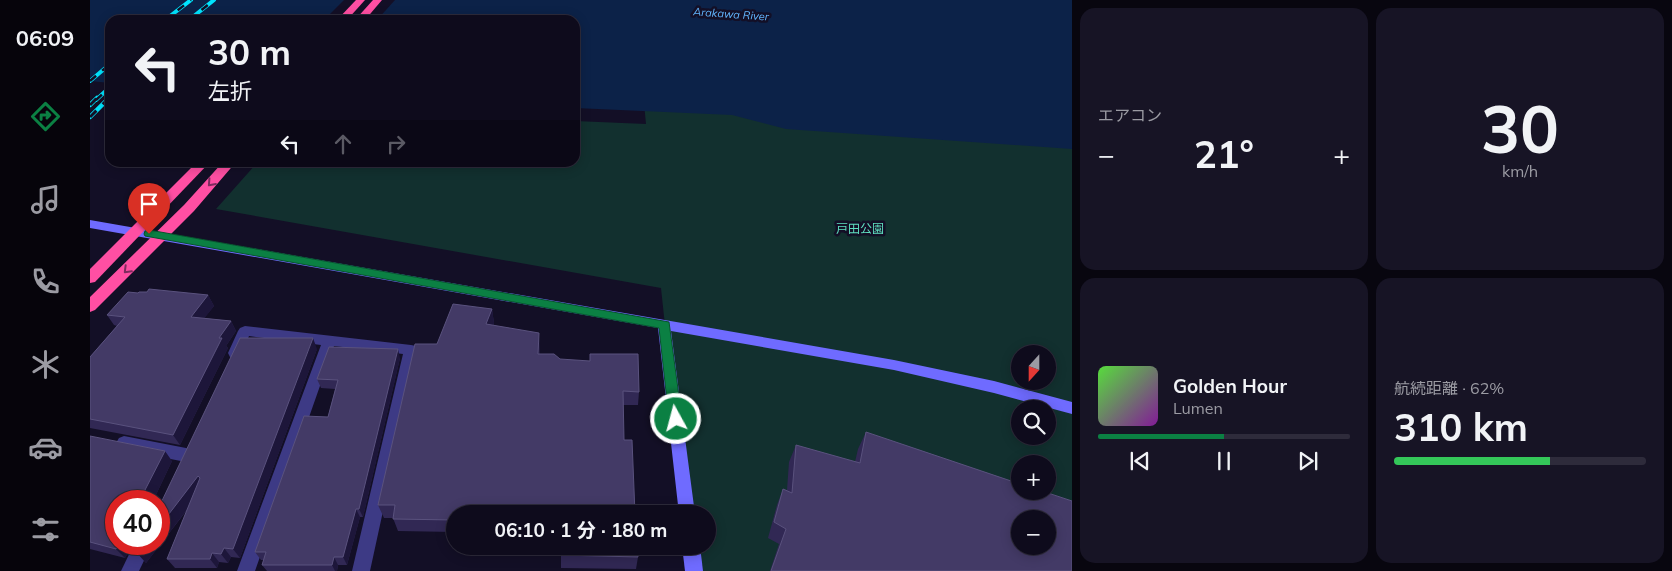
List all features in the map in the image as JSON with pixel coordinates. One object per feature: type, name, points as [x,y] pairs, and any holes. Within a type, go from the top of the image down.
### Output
[{"type":"highway","points":[[347,15],[361,0]]},
{"type":"highway","points":[[364,15],[378,0]]},
{"type":"highway","points":[[90,278],[169,200],[199,167]]},
{"type":"highway","points":[[90,306],[161,236],[225,167]]},
{"type":"street","points":[[90,224],[894,365],[994,387],[1072,408]]},
{"type":"street","points":[[664,325],[686,505]]},
{"type":"street","points":[[228,366],[245,331],[411,350],[361,571]]},
{"type":"street","points":[[246,571],[329,340]]},
{"type":"street","points":[[109,440],[188,450],[178,471]]},
{"type":"street","points":[[130,571],[138,555]]},
{"type":"street","points":[[692,555],[694,571]]},
{"type":"green space","name":"戸田公園","points":[[635,10],[1072,39],[1072,571],[692,571],[690,555],[716,555],[716,505],[684,505],[661,288],[216,209],[253,167],[580,167],[580,121],[646,124]]},
{"type":"water","name":"Arakawa River","points":[[90,0],[1072,0],[1072,149],[786,129],[732,115],[580,108],[580,15],[105,15],[105,82],[90,81]]},
{"type":"pier","points":[[344,0],[395,0],[382,15],[329,15]]},
{"type":"building","points":[[149,289],[208,295],[191,317],[231,321],[219,338],[222,338],[173,435],[90,419],[90,357],[125,317],[107,315],[128,292],[147,292]]},
{"type":"building","points":[[453,304],[492,309],[486,324],[539,333],[538,354],[554,354],[560,359],[590,361],[590,354],[638,354],[639,392],[623,391],[624,440],[632,440],[635,505],[446,505],[446,520],[393,519],[395,505],[378,505],[415,344],[437,344]]},
{"type":"building","points":[[240,338],[313,338],[233,549],[224,548],[221,554],[212,553],[210,559],[167,559],[200,478],[198,476],[170,513],[170,490],[167,490]]},
{"type":"building","points":[[329,347],[398,349],[359,509],[356,509],[343,557],[334,557],[332,565],[262,565],[266,552],[255,552],[304,416],[328,417],[338,380],[317,379]]},
{"type":"building","points":[[866,432],[1011,481],[1011,500],[1056,500],[1056,496],[1072,501],[1072,571],[771,571],[786,529],[774,522],[783,489],[792,493],[796,445],[860,463]]},
{"type":"building","points":[[90,436],[165,451],[145,490],[105,490],[105,546],[90,542]]},
{"type":"building","points":[[561,555],[638,555],[638,557]]},
{"type":"railway","points":[[172,15],[191,0]]},
{"type":"railway","points":[[195,15],[214,0]]},
{"type":"railway","points":[[90,81],[105,68]]},
{"type":"railway","points":[[96,100],[105,92]]},
{"type":"railway","points":[[90,105],[97,98]]},
{"type":"railway","points":[[90,117],[105,102]]},
{"type":"route","points":[[149,234],[504,295],[664,325],[676,419]]}]
